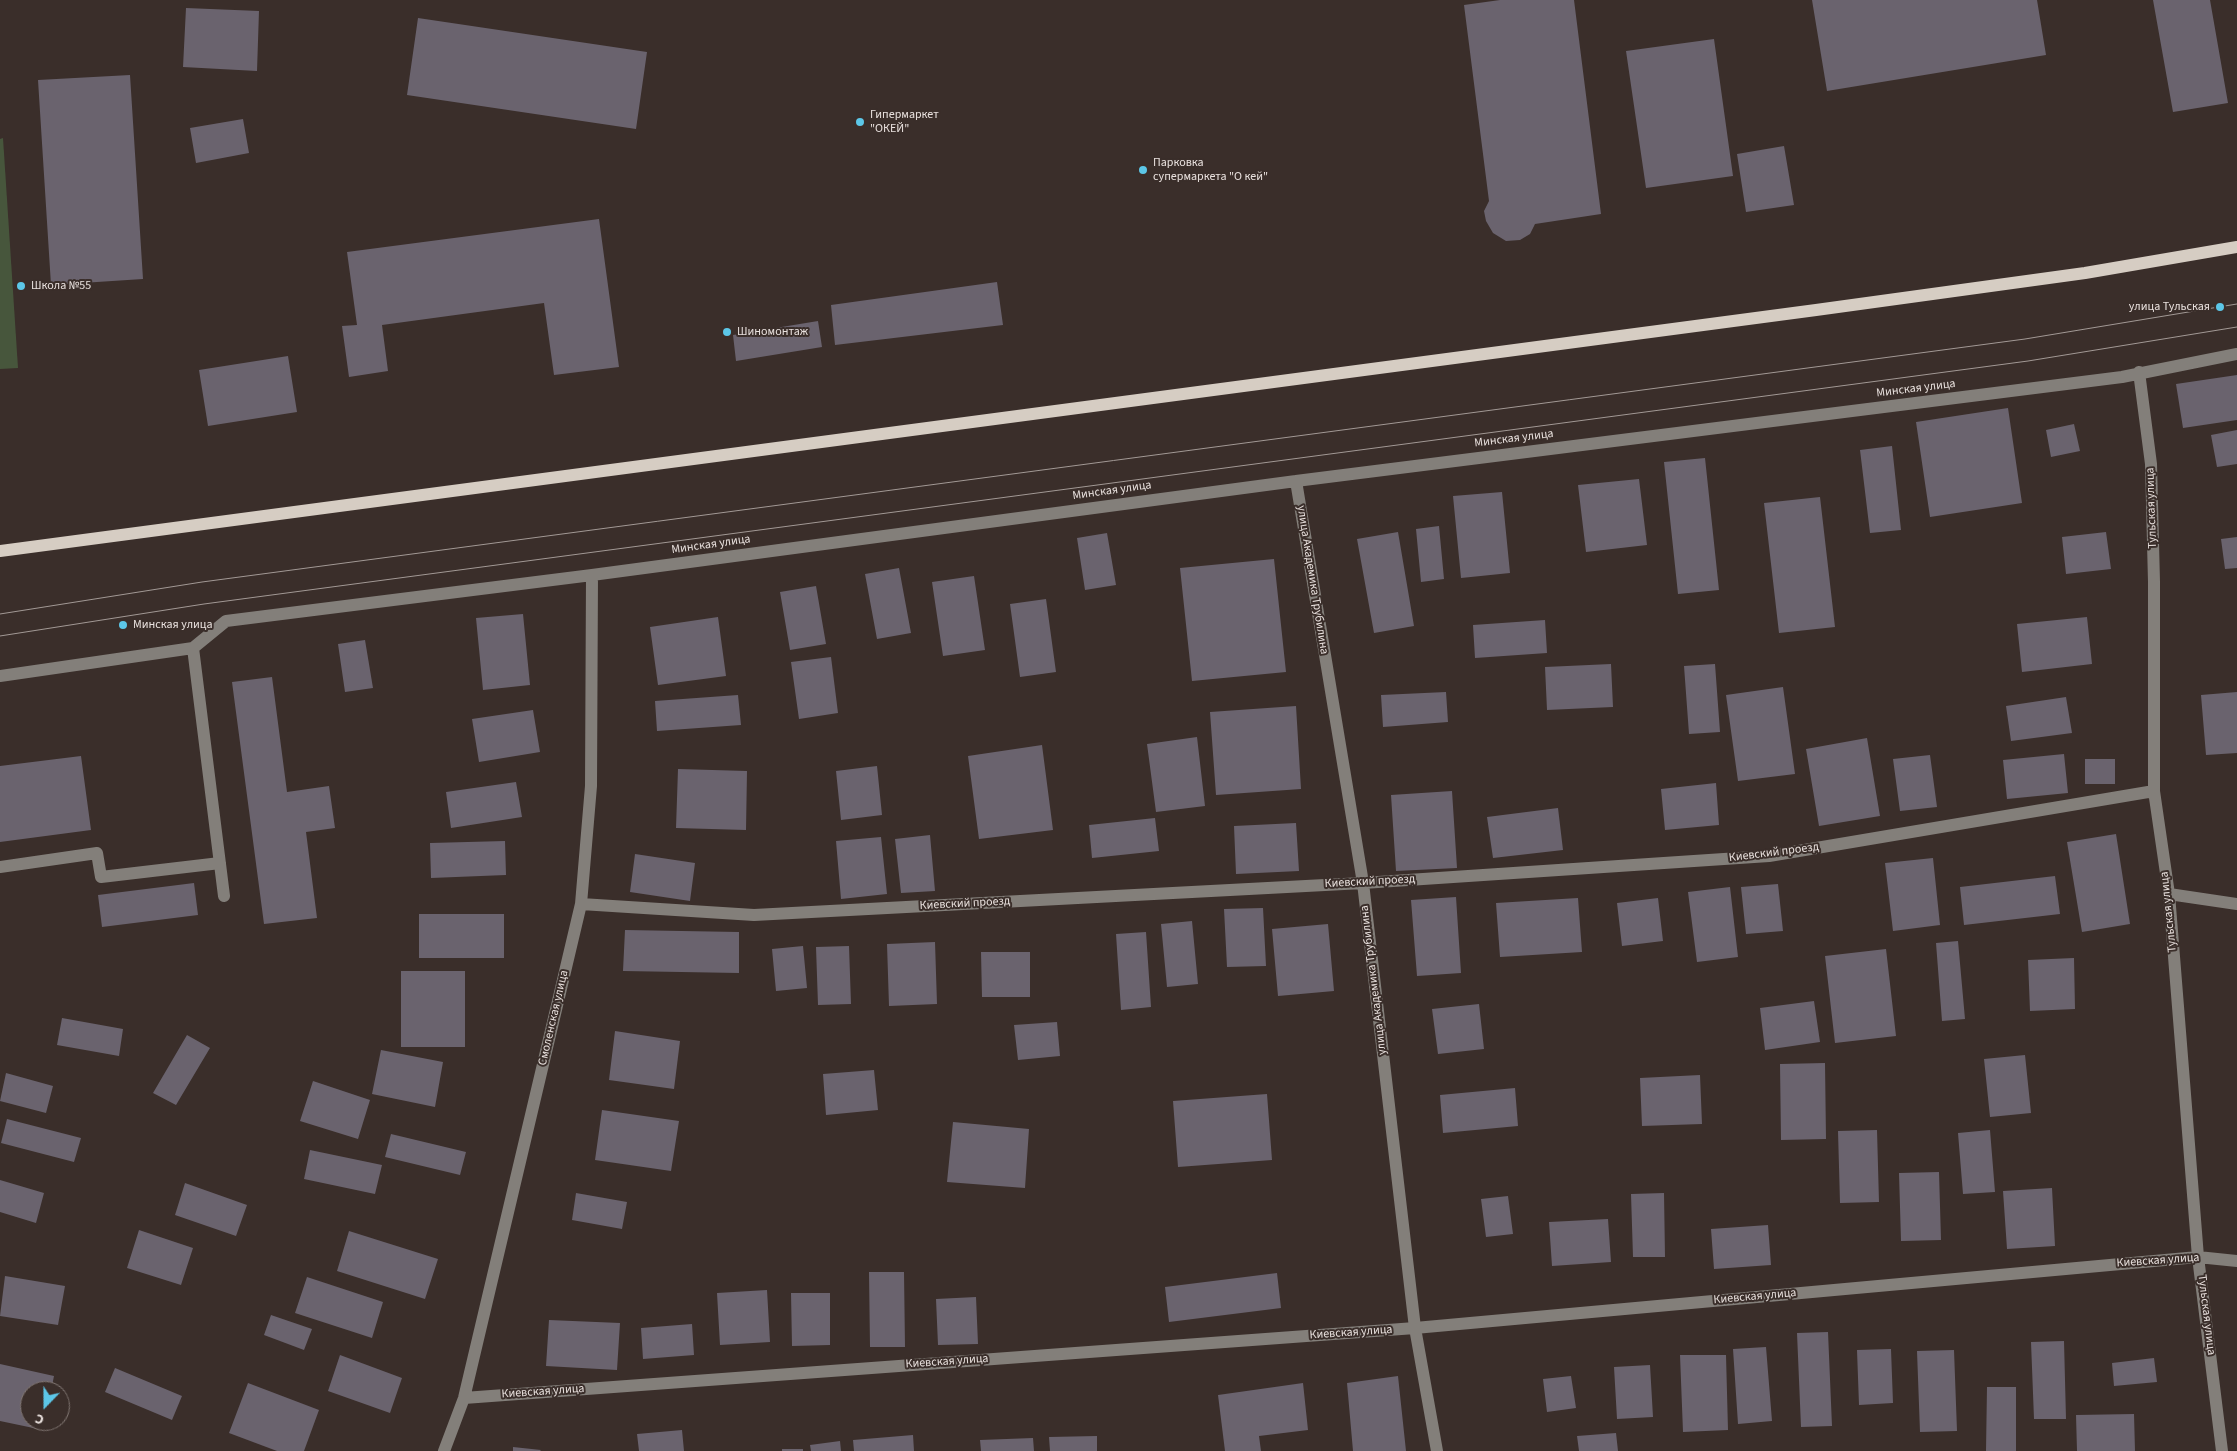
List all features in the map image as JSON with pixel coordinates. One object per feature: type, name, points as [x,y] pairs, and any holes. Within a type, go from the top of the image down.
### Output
[{"type":"main road","points":[[0,551],[1807,312],[2085,273],[2237,247]]},
{"type":"street","name":"Минская улица","points":[[193,648],[226,621],[592,575],[1296,481],[2122,376],[2237,354]]},
{"type":"street","name":"Тульская улица","points":[[2139,372],[2151,464],[2154,582],[2154,791],[2169,894],[2198,1257],[2222,1451]]},
{"type":"street","name":"улица Академика Трубилина","points":[[1296,481],[1363,883],[1415,1328],[1437,1451]]},
{"type":"street","name":"Смоленская улица","points":[[444,1451],[464,1398],[581,904],[591,786],[592,575]]},
{"type":"street","points":[[0,676],[193,648],[224,896]]},
{"type":"street","name":"Киевский проезд","points":[[581,904],[754,915],[1363,883],[1769,856],[2154,791]]},
{"type":"street","points":[[0,867],[97,853],[101,877],[220,863]]},
{"type":"street","points":[[2169,894],[2237,904]]},
{"type":"street","name":"Киевская улица","points":[[464,1398],[1415,1328],[2198,1257],[2237,1261]]},
{"type":"green space","points":[[3,138],[18,368],[0,369],[0,139]]},
{"type":"building","points":[[1500,0],[1574,0],[1601,214],[1535,224],[1530,234],[1520,240],[1506,241],[1493,233],[1486,221],[1484,211],[1489,201],[1464,5]]},
{"type":"building","points":[[1812,0],[2037,0],[2046,55],[1827,91]]},
{"type":"building","points":[[2153,0],[2210,0],[2228,103],[2173,112]]},
{"type":"building","points":[[186,8],[259,11],[257,71],[183,67]]},
{"type":"building","points":[[418,18],[647,52],[636,129],[407,95]]},
{"type":"building","points":[[1714,39],[1733,176],[1646,188],[1626,51]]},
{"type":"building","points":[[130,75],[143,279],[51,285],[38,80]]},
{"type":"building","points":[[243,119],[249,153],[196,163],[190,128]]},
{"type":"building","points":[[1784,146],[1794,205],[1746,212],[1737,154]]},
{"type":"building","points":[[599,219],[619,367],[554,375],[544,303],[382,325],[388,371],[349,377],[342,326],[357,325],[347,252]]},
{"type":"building","points":[[997,282],[1003,325],[835,345],[831,305]]},
{"type":"building","points":[[818,321],[822,347],[736,361],[733,335]]},
{"type":"building","points":[[288,356],[297,412],[208,426],[199,370]]},
{"type":"building","points":[[2237,375],[2237,420],[2183,428],[2176,384]]},
{"type":"building","points":[[2008,408],[2022,503],[1930,517],[1916,422]]},
{"type":"building","points":[[2074,424],[2080,451],[2051,457],[2046,430]]},
{"type":"building","points":[[2237,430],[2237,464],[2217,467],[2211,435]]},
{"type":"building","points":[[1892,446],[1901,530],[1870,533],[1860,450]]},
{"type":"building","points":[[1705,458],[1719,590],[1678,594],[1664,462]]},
{"type":"building","points":[[1639,479],[1647,545],[1586,552],[1578,485]]},
{"type":"building","points":[[1502,492],[1510,573],[1461,578],[1453,496]]},
{"type":"building","points":[[1820,497],[1835,627],[1779,633],[1764,503]]},
{"type":"building","points":[[1439,526],[1444,579],[1421,582],[1416,529]]},
{"type":"building","points":[[1398,532],[1414,626],[1374,633],[1357,539]]},
{"type":"building","points":[[2106,532],[2111,569],[2066,574],[2062,537]]},
{"type":"building","points":[[1107,533],[1116,585],[1085,590],[1077,538]]},
{"type":"building","points":[[2237,537],[2237,568],[2225,569],[2221,539]]},
{"type":"building","points":[[1274,559],[1286,672],[1192,681],[1180,568]]},
{"type":"building","points":[[899,568],[911,633],[877,639],[865,574]]},
{"type":"building","points":[[974,576],[985,650],[943,656],[932,582]]},
{"type":"building","points":[[816,586],[826,644],[790,650],[780,592]]},
{"type":"building","points":[[1046,599],[1056,672],[1020,677],[1010,604]]},
{"type":"building","points":[[523,614],[530,685],[483,690],[476,618]]},
{"type":"building","points":[[718,617],[726,676],[658,685],[650,627]]},
{"type":"building","points":[[2087,617],[2092,664],[2022,672],[2017,624]]},
{"type":"building","points":[[1545,620],[1547,653],[1475,658],[1473,625]]},
{"type":"building","points":[[365,640],[373,688],[345,692],[338,644]]},
{"type":"building","points":[[831,657],[838,713],[799,719],[791,662]]},
{"type":"building","points":[[1611,664],[1613,707],[1547,710],[1545,667]]},
{"type":"building","points":[[1715,664],[1720,732],[1689,734],[1684,666]]},
{"type":"building","points":[[272,677],[287,792],[329,786],[335,828],[306,832],[317,918],[264,924],[232,682]]},
{"type":"building","points":[[1783,687],[1795,774],[1738,781],[1726,695]]},
{"type":"building","points":[[1446,692],[1448,722],[1383,727],[1381,695]]},
{"type":"building","points":[[2237,692],[2237,753],[2206,755],[2201,695]]},
{"type":"building","points":[[738,695],[741,725],[657,731],[655,701]]},
{"type":"building","points":[[2066,697],[2072,733],[2011,741],[2006,706]]},
{"type":"building","points":[[1296,706],[1301,789],[1216,795],[1210,712]]},
{"type":"building","points":[[533,710],[540,752],[479,762],[472,719]]},
{"type":"building","points":[[1197,737],[1205,806],[1156,812],[1147,744]]},
{"type":"building","points":[[1867,738],[1880,816],[1819,826],[1806,749]]},
{"type":"building","points":[[1042,745],[1053,830],[979,839],[968,756]]},
{"type":"building","points":[[2064,754],[2068,793],[2007,799],[2003,760]]},
{"type":"building","points":[[1930,755],[1937,807],[1900,811],[1893,759]]},
{"type":"building","points":[[81,756],[91,830],[0,842],[0,766]]},
{"type":"building","points":[[2085,759],[2115,759],[2115,784],[2085,784]]},
{"type":"building","points":[[877,766],[882,815],[841,820],[836,771]]},
{"type":"building","points":[[678,769],[747,771],[746,830],[676,828]]},
{"type":"building","points":[[516,782],[522,817],[451,828],[446,792]]},
{"type":"building","points":[[1716,783],[1719,825],[1665,830],[1661,789]]},
{"type":"building","points":[[1452,791],[1457,868],[1396,871],[1391,795]]},
{"type":"building","points":[[1558,808],[1563,850],[1493,858],[1487,817]]},
{"type":"building","points":[[1155,818],[1159,851],[1092,858],[1089,825]]},
{"type":"building","points":[[1296,823],[1299,871],[1236,874],[1234,826]]},
{"type":"building","points":[[2116,834],[2130,924],[2082,932],[2067,842]]},
{"type":"building","points":[[930,835],[935,891],[901,893],[895,839]]},
{"type":"building","points":[[881,837],[887,894],[841,899],[836,841]]},
{"type":"building","points":[[505,841],[506,875],[431,878],[430,843]]},
{"type":"building","points":[[635,854],[695,863],[690,901],[630,892]]},
{"type":"building","points":[[1933,858],[1940,925],[1893,931],[1885,863]]},
{"type":"building","points":[[2055,876],[2060,914],[1964,925],[1960,887]]},
{"type":"building","points":[[194,883],[198,915],[102,927],[98,895]]},
{"type":"building","points":[[1778,884],[1783,931],[1746,934],[1741,887]]},
{"type":"building","points":[[1730,887],[1738,957],[1697,962],[1688,892]]},
{"type":"building","points":[[1456,897],[1461,973],[1417,976],[1411,900]]},
{"type":"building","points":[[1578,898],[1582,952],[1500,957],[1496,903]]},
{"type":"building","points":[[1658,898],[1663,941],[1622,946],[1617,903]]},
{"type":"building","points":[[1263,908],[1266,966],[1227,967],[1224,909]]},
{"type":"building","points":[[419,914],[504,914],[504,958],[419,958]]},
{"type":"building","points":[[1192,921],[1198,984],[1167,987],[1161,924]]},
{"type":"building","points":[[1328,924],[1334,991],[1278,996],[1272,929]]},
{"type":"building","points":[[625,930],[739,932],[739,973],[623,971]]},
{"type":"building","points":[[1146,932],[1151,1007],[1121,1010],[1116,934]]},
{"type":"building","points":[[1958,941],[1965,1019],[1942,1021],[1936,943]]},
{"type":"building","points":[[935,942],[937,1004],[889,1006],[887,944]]},
{"type":"building","points":[[803,946],[807,988],[776,991],[772,949]]},
{"type":"building","points":[[849,946],[851,1004],[818,1005],[816,947]]},
{"type":"building","points":[[1886,949],[1896,1036],[1835,1043],[1825,956]]},
{"type":"building","points":[[981,952],[1030,952],[1030,997],[982,997]]},
{"type":"building","points":[[2074,958],[2075,1009],[2030,1011],[2028,960]]},
{"type":"building","points":[[401,971],[465,971],[465,1047],[401,1047]]},
{"type":"building","points":[[1814,1001],[1820,1042],[1765,1050],[1760,1008]]},
{"type":"building","points":[[1479,1004],[1484,1049],[1438,1054],[1432,1009]]},
{"type":"building","points":[[62,1018],[123,1029],[119,1056],[57,1045]]},
{"type":"building","points":[[1057,1022],[1060,1056],[1018,1060],[1014,1025]]},
{"type":"building","points":[[615,1031],[680,1041],[674,1089],[609,1080]]},
{"type":"building","points":[[187,1035],[210,1048],[176,1105],[153,1093]]},
{"type":"building","points":[[381,1050],[443,1062],[435,1107],[372,1094]]},
{"type":"building","points":[[2025,1055],[2031,1113],[1990,1117],[1984,1059]]},
{"type":"building","points":[[1825,1063],[1826,1139],[1781,1140],[1780,1064]]},
{"type":"building","points":[[874,1070],[878,1110],[826,1115],[823,1074]]},
{"type":"building","points":[[6,1073],[53,1086],[46,1113],[0,1101]]},
{"type":"building","points":[[1700,1075],[1702,1124],[1642,1126],[1640,1078]]},
{"type":"building","points":[[313,1081],[370,1100],[358,1139],[300,1121]]},
{"type":"building","points":[[1515,1088],[1518,1126],[1443,1133],[1440,1095]]},
{"type":"building","points":[[1267,1094],[1272,1160],[1178,1167],[1173,1101]]},
{"type":"building","points":[[602,1110],[679,1121],[671,1171],[595,1160]]},
{"type":"building","points":[[7,1119],[81,1138],[74,1162],[1,1143]]},
{"type":"building","points":[[953,1122],[1029,1129],[1025,1188],[947,1182]]},
{"type":"building","points":[[1877,1130],[1879,1202],[1840,1203],[1838,1131]]},
{"type":"building","points":[[1990,1130],[1995,1192],[1963,1194],[1958,1133]]},
{"type":"building","points":[[391,1134],[466,1152],[460,1175],[385,1157]]},
{"type":"building","points":[[310,1150],[382,1165],[375,1194],[304,1179]]},
{"type":"building","points":[[1939,1172],[1941,1240],[1901,1241],[1899,1173]]},
{"type":"building","points":[[0,1180],[44,1193],[36,1223],[0,1212]]},
{"type":"building","points":[[185,1183],[247,1205],[236,1236],[175,1215]]},
{"type":"building","points":[[2052,1188],[2055,1246],[2007,1249],[2003,1191]]},
{"type":"building","points":[[576,1193],[627,1202],[622,1229],[572,1220]]},
{"type":"building","points":[[1664,1193],[1665,1257],[1633,1257],[1631,1194]]},
{"type":"building","points":[[1508,1196],[1513,1234],[1486,1237],[1481,1199]]},
{"type":"building","points":[[1608,1219],[1611,1262],[1552,1266],[1549,1222]]},
{"type":"building","points":[[1768,1225],[1771,1265],[1714,1269],[1711,1229]]},
{"type":"building","points":[[139,1230],[193,1248],[181,1285],[127,1268]]},
{"type":"building","points":[[349,1231],[438,1259],[425,1299],[337,1271]]},
{"type":"building","points":[[869,1272],[904,1272],[905,1347],[870,1347]]},
{"type":"building","points":[[1277,1273],[1281,1308],[1169,1322],[1165,1287]]},
{"type":"building","points":[[5,1276],[65,1286],[58,1325],[0,1316]]},
{"type":"building","points":[[307,1277],[383,1302],[372,1338],[295,1313]]},
{"type":"building","points":[[767,1290],[770,1342],[720,1345],[717,1293]]},
{"type":"building","points":[[791,1293],[830,1293],[830,1345],[792,1346]]},
{"type":"building","points":[[976,1297],[978,1344],[938,1345],[936,1299]]},
{"type":"building","points":[[271,1315],[312,1329],[304,1350],[264,1335]]},
{"type":"building","points":[[549,1320],[620,1323],[617,1370],[546,1366]]},
{"type":"building","points":[[692,1324],[694,1355],[643,1359],[641,1328]]},
{"type":"building","points":[[1828,1332],[1832,1426],[1801,1427],[1797,1333]]},
{"type":"building","points":[[2064,1341],[2066,1419],[2034,1419],[2031,1342]]},
{"type":"building","points":[[1766,1347],[1772,1421],[1738,1424],[1733,1349]]},
{"type":"building","points":[[1891,1349],[1893,1403],[1859,1405],[1857,1350]]},
{"type":"building","points":[[1954,1350],[1957,1431],[1920,1432],[1917,1351]]},
{"type":"building","points":[[340,1355],[402,1378],[390,1413],[328,1391]]},
{"type":"building","points":[[1680,1355],[1726,1355],[1728,1430],[1683,1432]]},
{"type":"building","points":[[2154,1358],[2157,1382],[2114,1386],[2112,1363]]},
{"type":"building","points":[[0,1364],[54,1376],[53,1381],[20,1381],[20,1425],[0,1421]]},
{"type":"building","points":[[1650,1365],[1653,1417],[1617,1419],[1614,1367]]},
{"type":"building","points":[[115,1368],[182,1396],[172,1420],[105,1392]]},
{"type":"building","points":[[1398,1376],[1406,1451],[1353,1451],[1347,1383]]},
{"type":"building","points":[[1571,1376],[1576,1408],[1547,1412],[1543,1379]]},
{"type":"building","points":[[248,1383],[319,1410],[304,1451],[277,1451],[229,1433]]},
{"type":"building","points":[[1303,1383],[1308,1430],[1259,1436],[1261,1451],[1225,1451],[1218,1395]]},
{"type":"building","points":[[1987,1387],[2016,1387],[2016,1451],[1986,1451]]},
{"type":"building","points":[[2134,1414],[2135,1451],[2077,1451],[2076,1415]]},
{"type":"building","points":[[682,1430],[684,1451],[639,1451],[637,1434]]},
{"type":"building","points":[[1616,1433],[1618,1451],[1579,1451],[1577,1436]]},
{"type":"building","points":[[913,1435],[914,1451],[854,1451],[853,1440]]},
{"type":"building","points":[[1097,1436],[1097,1451],[1050,1451],[1049,1437]]},
{"type":"building","points":[[1033,1438],[1034,1451],[981,1451],[980,1440]]},
{"type":"building","points":[[840,1441],[841,1451],[811,1451],[810,1445]]},
{"type":"building","points":[[513,1447],[541,1450],[513,1451]]},
{"type":"building","points":[[782,1449],[803,1449],[803,1451],[782,1451]]},
{"type":"tram line","points":[[0,614],[202,582],[2025,339],[2237,304]]},
{"type":"tram line","points":[[0,636],[204,604],[2028,361],[2237,327]]},
{"type":"place","name":"Гипермаркет \"ОКЕЙ\"","points":[[860,122]]},
{"type":"place","name":"Парковка супермаркета \"О кей\"","points":[[1143,170]]},
{"type":"place","name":"Школа №55","points":[[21,286]]},
{"type":"place","name":"улица Тульская","points":[[2220,307]]},
{"type":"place","name":"Шиномонтаж","points":[[727,332]]},
{"type":"place","name":"Минская улица","points":[[123,625]]}]
